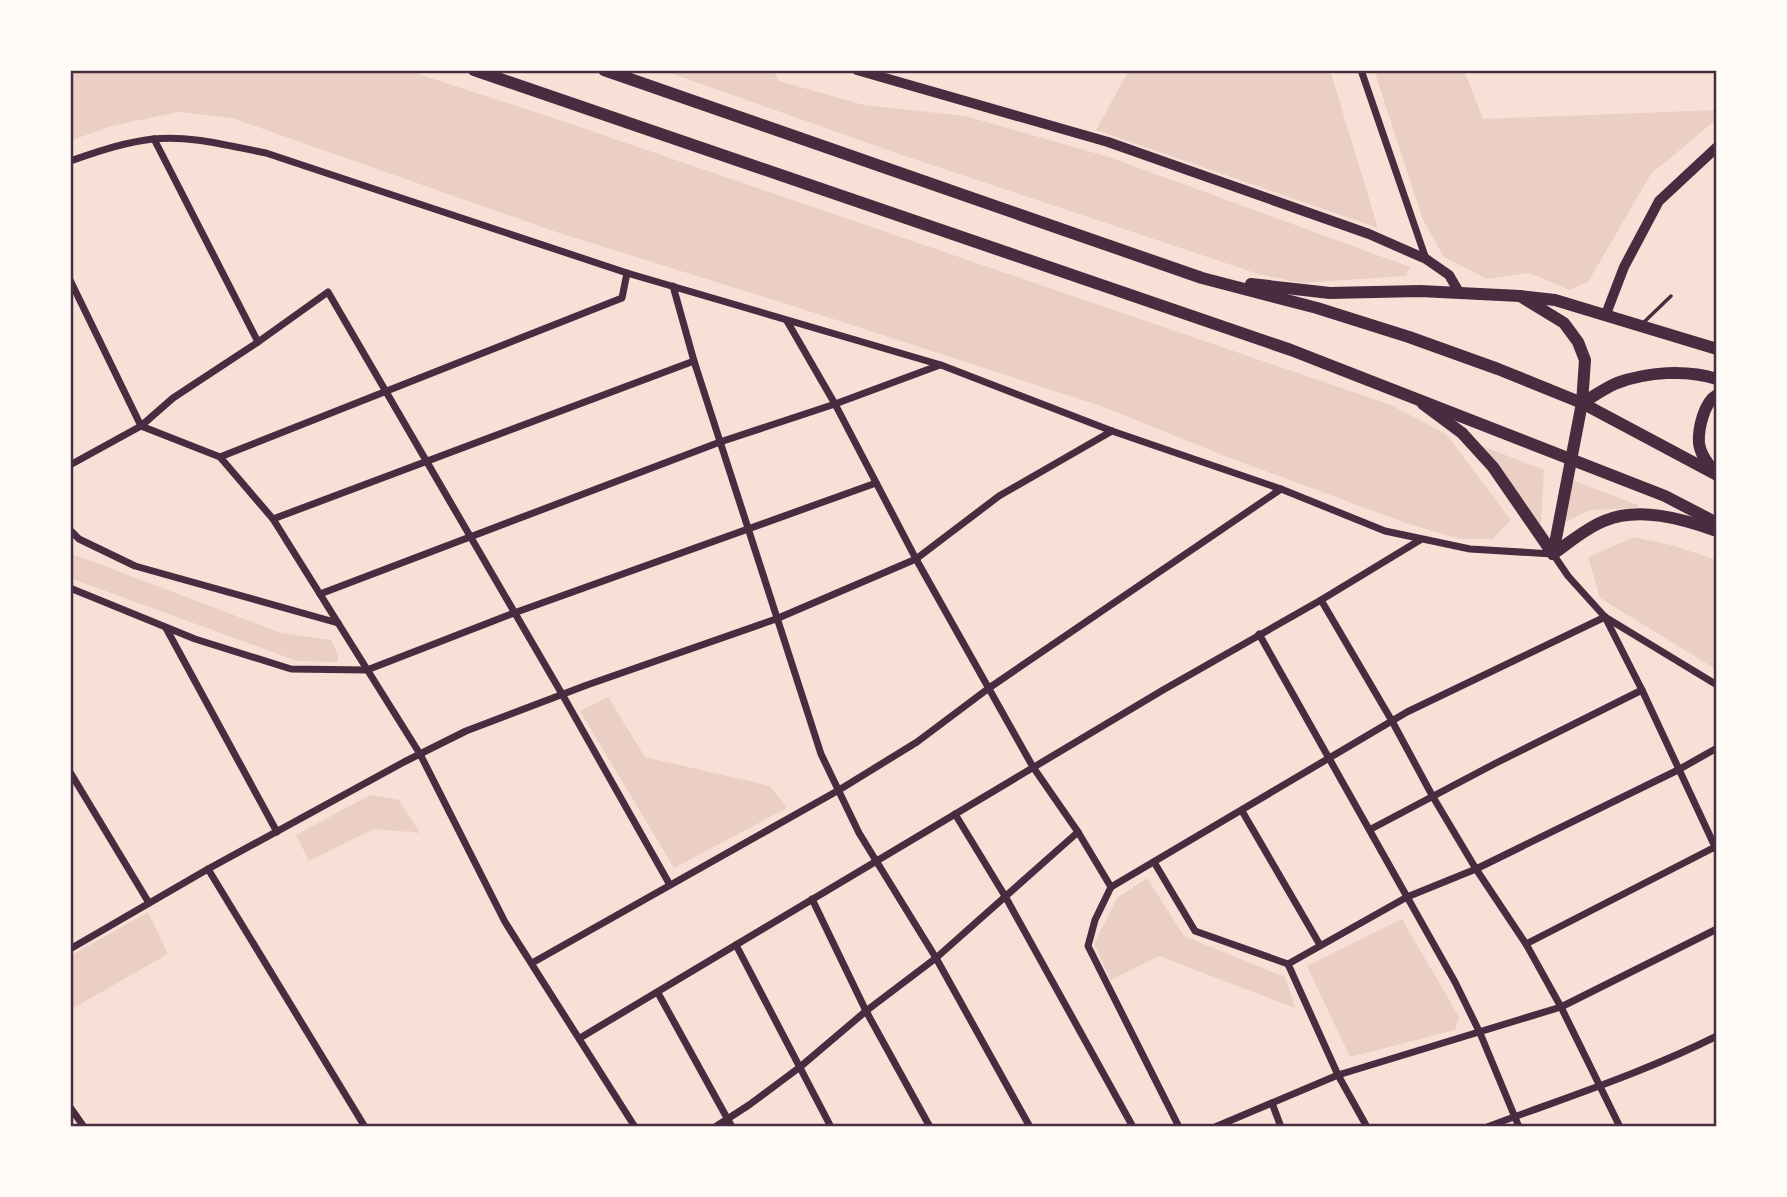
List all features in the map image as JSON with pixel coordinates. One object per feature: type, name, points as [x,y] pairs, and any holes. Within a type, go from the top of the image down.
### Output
[{"type":"main road","points":[[474,70],[1291,351],[1665,496],[1717,523]]},
{"type":"main road","points":[[604,70],[1202,278],[1317,308],[1498,369],[1583,403],[1717,475]]},
{"type":"main road","points":[[1202,278],[1330,293],[1459,292],[1555,300],[1717,349]]},
{"type":"main road","points":[[1520,296],[1564,323],[1578,342],[1585,360],[1583,403],[1553,554]]},
{"type":"main road","points":[[1583,403],[1615,384],[1645,375],[1677,373],[1717,379]]},
{"type":"main road","points":[[1717,395],[1712,397],[1702,419],[1699,442],[1705,460],[1717,475]]},
{"type":"main road","points":[[1411,396],[1462,433],[1493,467],[1553,554]]},
{"type":"main road","points":[[1553,554],[1604,521],[1633,514],[1659,516],[1717,531]]},
{"type":"street","points":[[858,70],[1108,142],[1368,234],[1426,258],[1449,275],[1459,292]]},
{"type":"street","points":[[1361,70],[1426,258]]},
{"type":"street","points":[[154,139],[258,342]]},
{"type":"street","points":[[70,161],[100,150],[154,139],[211,142],[266,153],[627,272],[941,365],[1112,431],[1281,489],[1385,531],[1470,549],[1553,554],[1568,576],[1605,617],[1716,849],[1526,944]]},
{"type":"street","points":[[1606,314],[1623,267],[1660,201],[1717,147]]},
{"type":"street","points":[[220,457],[622,298],[627,272]]},
{"type":"street","points":[[70,280],[141,426],[220,457],[273,519],[420,754],[505,922],[635,1127]]},
{"type":"street","points":[[673,286],[694,361],[821,754],[859,833],[936,958],[1030,1127]]},
{"type":"street","points":[[70,465],[141,426],[173,398],[328,292],[670,885]]},
{"type":"street","points":[[787,320],[835,404],[916,559],[1033,767],[1078,832],[1111,887]]},
{"type":"street","points":[[273,519],[694,361]]},
{"type":"street","points":[[320,594],[720,442],[941,365]]},
{"type":"street","points":[[70,949],[208,869],[466,731],[562,694],[776,619],[916,559],[999,496],[1112,431]]},
{"type":"street","points":[[70,588],[195,639],[291,669],[367,670],[514,613],[876,483]]},
{"type":"street","points":[[532,963],[839,790],[917,742],[989,688],[1281,489]]},
{"type":"street","points":[[70,530],[79,539],[135,566],[338,623]]},
{"type":"street","points":[[580,1038],[1420,540]]},
{"type":"street","points":[[1321,600],[1392,720],[1433,797],[1476,869],[1526,944],[1561,1006],[1620,1127]]},
{"type":"street","points":[[1605,617],[1717,685]]},
{"type":"street","points":[[1179,1127],[1088,946],[1095,920],[1111,887],[1392,720],[1605,617]]},
{"type":"street","points":[[166,627],[277,832]]},
{"type":"street","points":[[1259,634],[1455,982],[1480,1033],[1519,1127]]},
{"type":"street","points":[[1371,829],[1642,690]]},
{"type":"street","points":[[1288,964],[1407,897],[1476,869],[1678,770],[1717,748]]},
{"type":"street","points":[[70,772],[149,903]]},
{"type":"street","points":[[1242,811],[1320,945]]},
{"type":"street","points":[[955,814],[1005,897],[1133,1127]]},
{"type":"street","points":[[715,1127],[800,1067],[866,1011],[936,958],[1078,832]]},
{"type":"street","points":[[1154,862],[1195,931],[1288,964],[1338,1075],[1367,1127]]},
{"type":"street","points":[[208,869],[365,1127]]},
{"type":"street","points":[[812,899],[866,1011],[930,1127]]},
{"type":"street","points":[[1215,1127],[1338,1075],[1561,1006],[1717,929]]},
{"type":"street","points":[[736,945],[831,1127]]},
{"type":"street","points":[[658,993],[732,1127]]},
{"type":"street","points":[[1487,1127],[1599,1087],[1717,1037]]},
{"type":"street","points":[[1272,1103],[1281,1127]]},
{"type":"street","points":[[70,1107],[84,1127]]},
{"type":"lane","points":[[1641,325],[1671,296]]},
{"type":"shaded area","points":[[70,70],[406,70],[1391,405],[1446,434],[1511,520],[1492,539],[1459,539],[1403,522],[1217,453],[1101,406],[556,232],[232,118],[179,112],[111,126],[70,141]]},
{"type":"shaded area","points":[[662,70],[773,70],[779,81],[864,105],[965,116],[1109,157],[1410,267],[1406,276],[1300,283],[1258,274],[896,153]]},
{"type":"shaded area","points":[[1129,70],[1330,70],[1378,228],[1096,130]]},
{"type":"shaded area","points":[[1374,70],[1464,70],[1483,119],[1717,110],[1717,119],[1651,174],[1588,282],[1569,290],[1530,273],[1487,279],[1444,257],[1423,220]]},
{"type":"shaded area","points":[[1482,446],[1544,470],[1541,523],[1537,524]]},
{"type":"shaded area","points":[[1569,479],[1638,505],[1637,508],[1590,510],[1564,523]]},
{"type":"shaded area","points":[[1634,537],[1671,545],[1717,560],[1717,670],[1600,598],[1588,557]]},
{"type":"shaded area","points":[[70,553],[281,633],[331,640],[338,655],[338,662],[297,661],[70,578]]},
{"type":"shaded area","points":[[608,697],[645,757],[770,786],[787,808],[674,868],[580,711]]},
{"type":"shaded area","points":[[370,795],[399,800],[420,833],[374,829],[309,861],[296,835]]},
{"type":"shaded area","points":[[1147,878],[1184,936],[1285,977],[1295,1008],[1159,956],[1111,980],[1094,944],[1117,898]]},
{"type":"shaded area","points":[[148,912],[168,954],[70,1010],[70,956]]},
{"type":"shaded area","points":[[1402,919],[1459,1017],[1455,1030],[1350,1057],[1307,966]]}]
